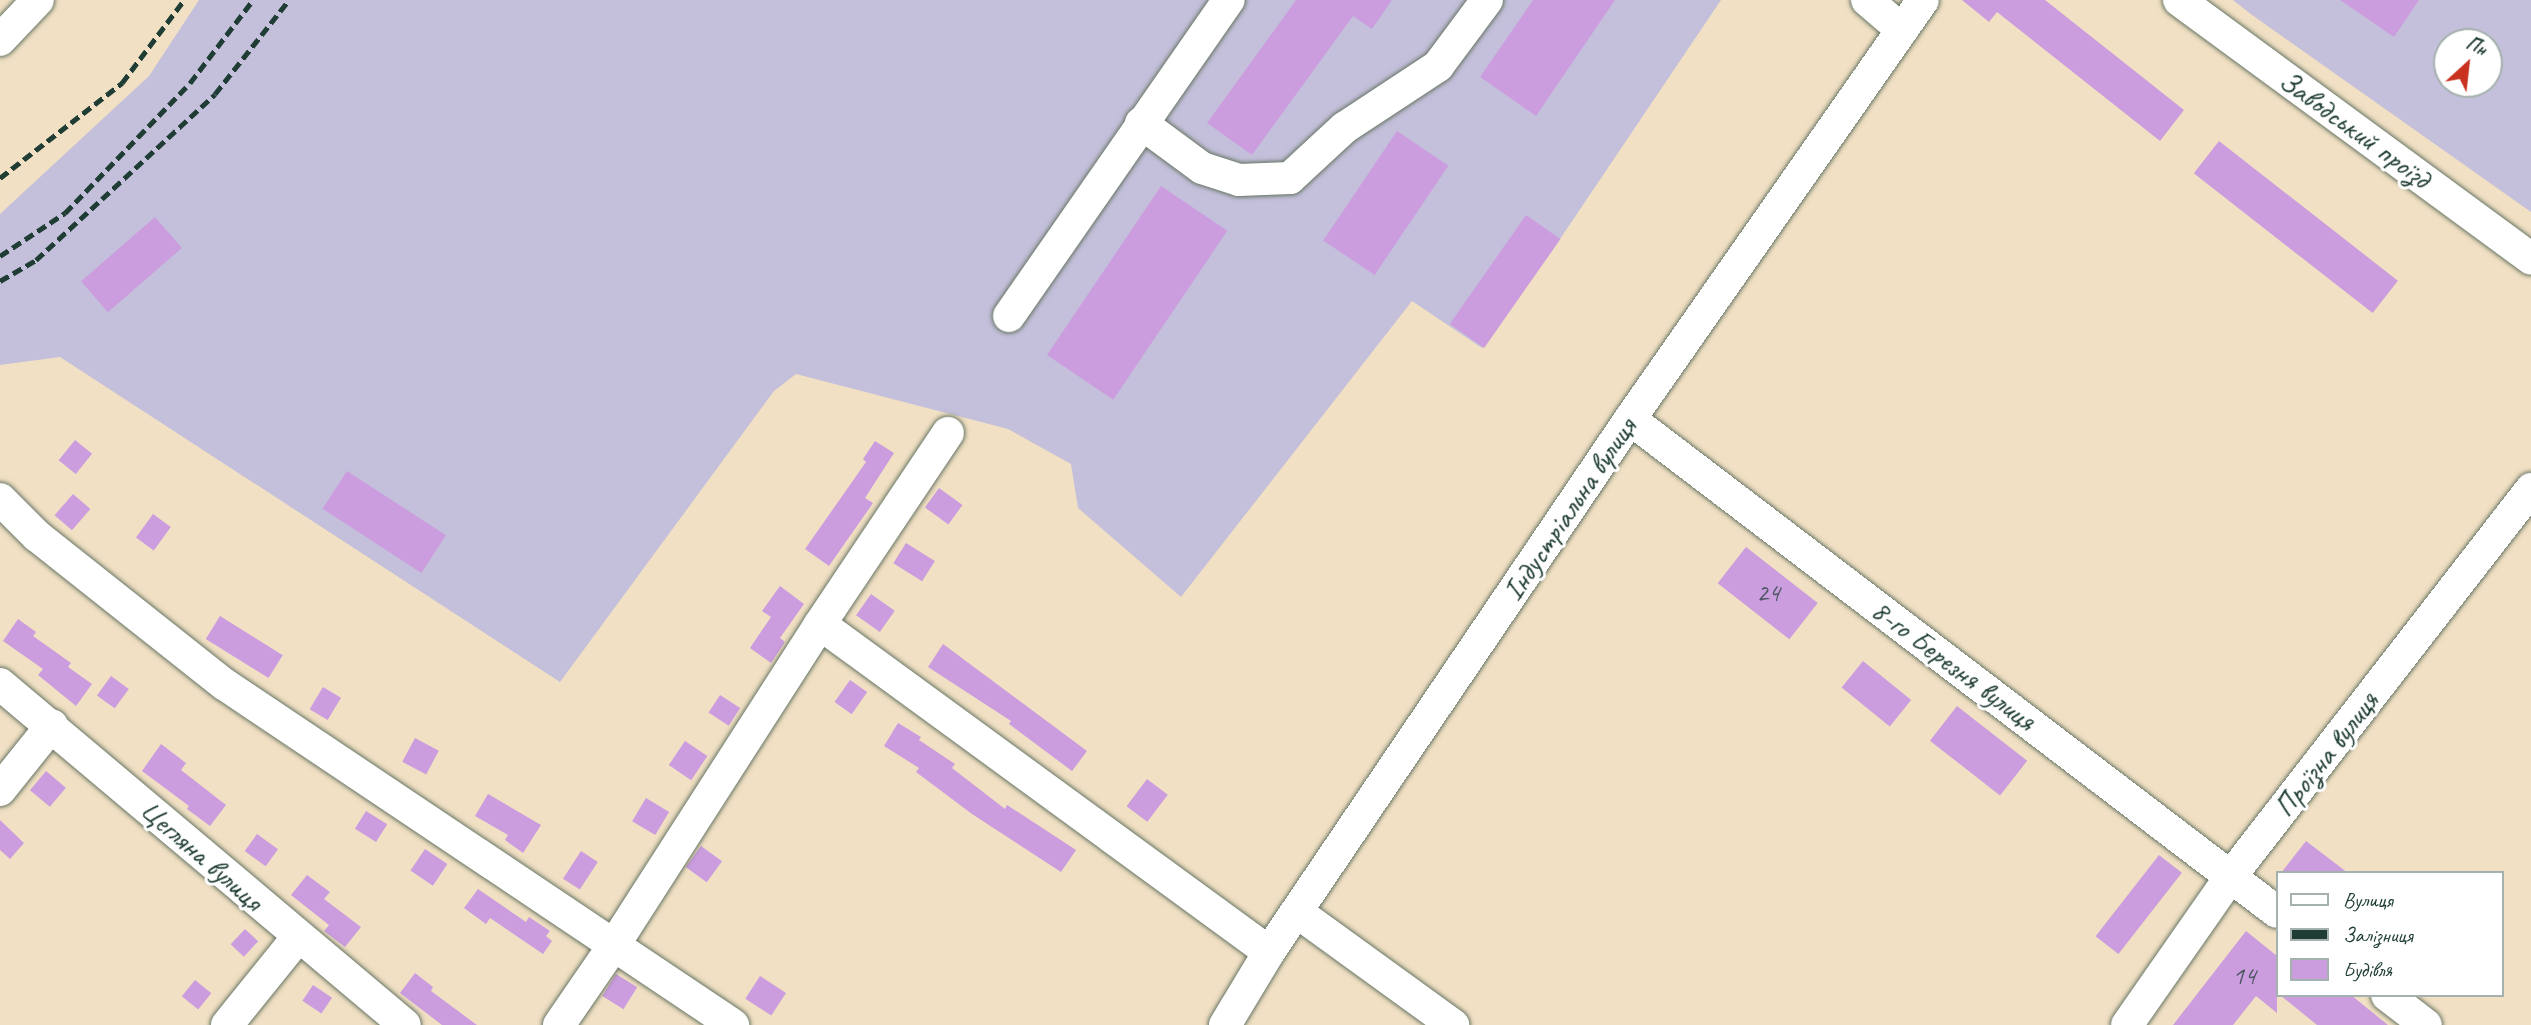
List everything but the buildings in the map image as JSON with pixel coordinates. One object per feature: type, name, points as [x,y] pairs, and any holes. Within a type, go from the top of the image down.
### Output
[{"type":"street","points":[[0,40],[38,0]]},
{"type":"street","points":[[1009,316],[1229,0]]},
{"type":"street","points":[[1141,123],[1202,168],[1239,180],[1290,178],[1344,128],[1438,66],[1487,0]]},
{"type":"street","points":[[1867,0],[1902,30]]},
{"type":"street","name":"Індустріальна вулиця","points":[[1225,1025],[1269,952],[1630,419],[1923,0]]},
{"type":"street","name":"Заводський проїзд","points":[[2179,0],[2531,259]]},
{"type":"street","name":"8-го Березня вулиця","points":[[1630,419],[2276,911]]},
{"type":"street","points":[[559,1025],[948,433]]},
{"type":"street","name":"Проїзна вулиця","points":[[2127,1025],[2231,876],[2531,489]]},
{"type":"street","points":[[0,499],[37,536],[224,684],[733,1025]]},
{"type":"street","points":[[820,624],[1269,952]]},
{"type":"street","name":"Цегляна вулиця","points":[[0,684],[52,725],[298,937],[405,1025]]},
{"type":"street","points":[[0,790],[52,725]]},
{"type":"street","points":[[1297,912],[1453,1025]]},
{"type":"street","points":[[227,1025],[298,937]]},
{"type":"street","points":[[2390,997],[2426,1025]]},
{"type":"shaded area","points":[[199,0],[1721,0],[1560,239],[1482,348],[1412,301],[1181,597],[1078,508],[1071,464],[1008,429],[796,374],[774,391],[560,682],[60,357],[0,365],[0,214],[149,76]]},
{"type":"shaded area","points":[[2233,0],[2531,0],[2531,212],[2252,15]]},
{"type":"railway","points":[[0,178],[122,83],[184,0]]},
{"type":"railway","points":[[0,256],[65,213],[190,83],[253,0]]},
{"type":"railway","points":[[0,281],[36,260],[215,94],[289,0]]}]
